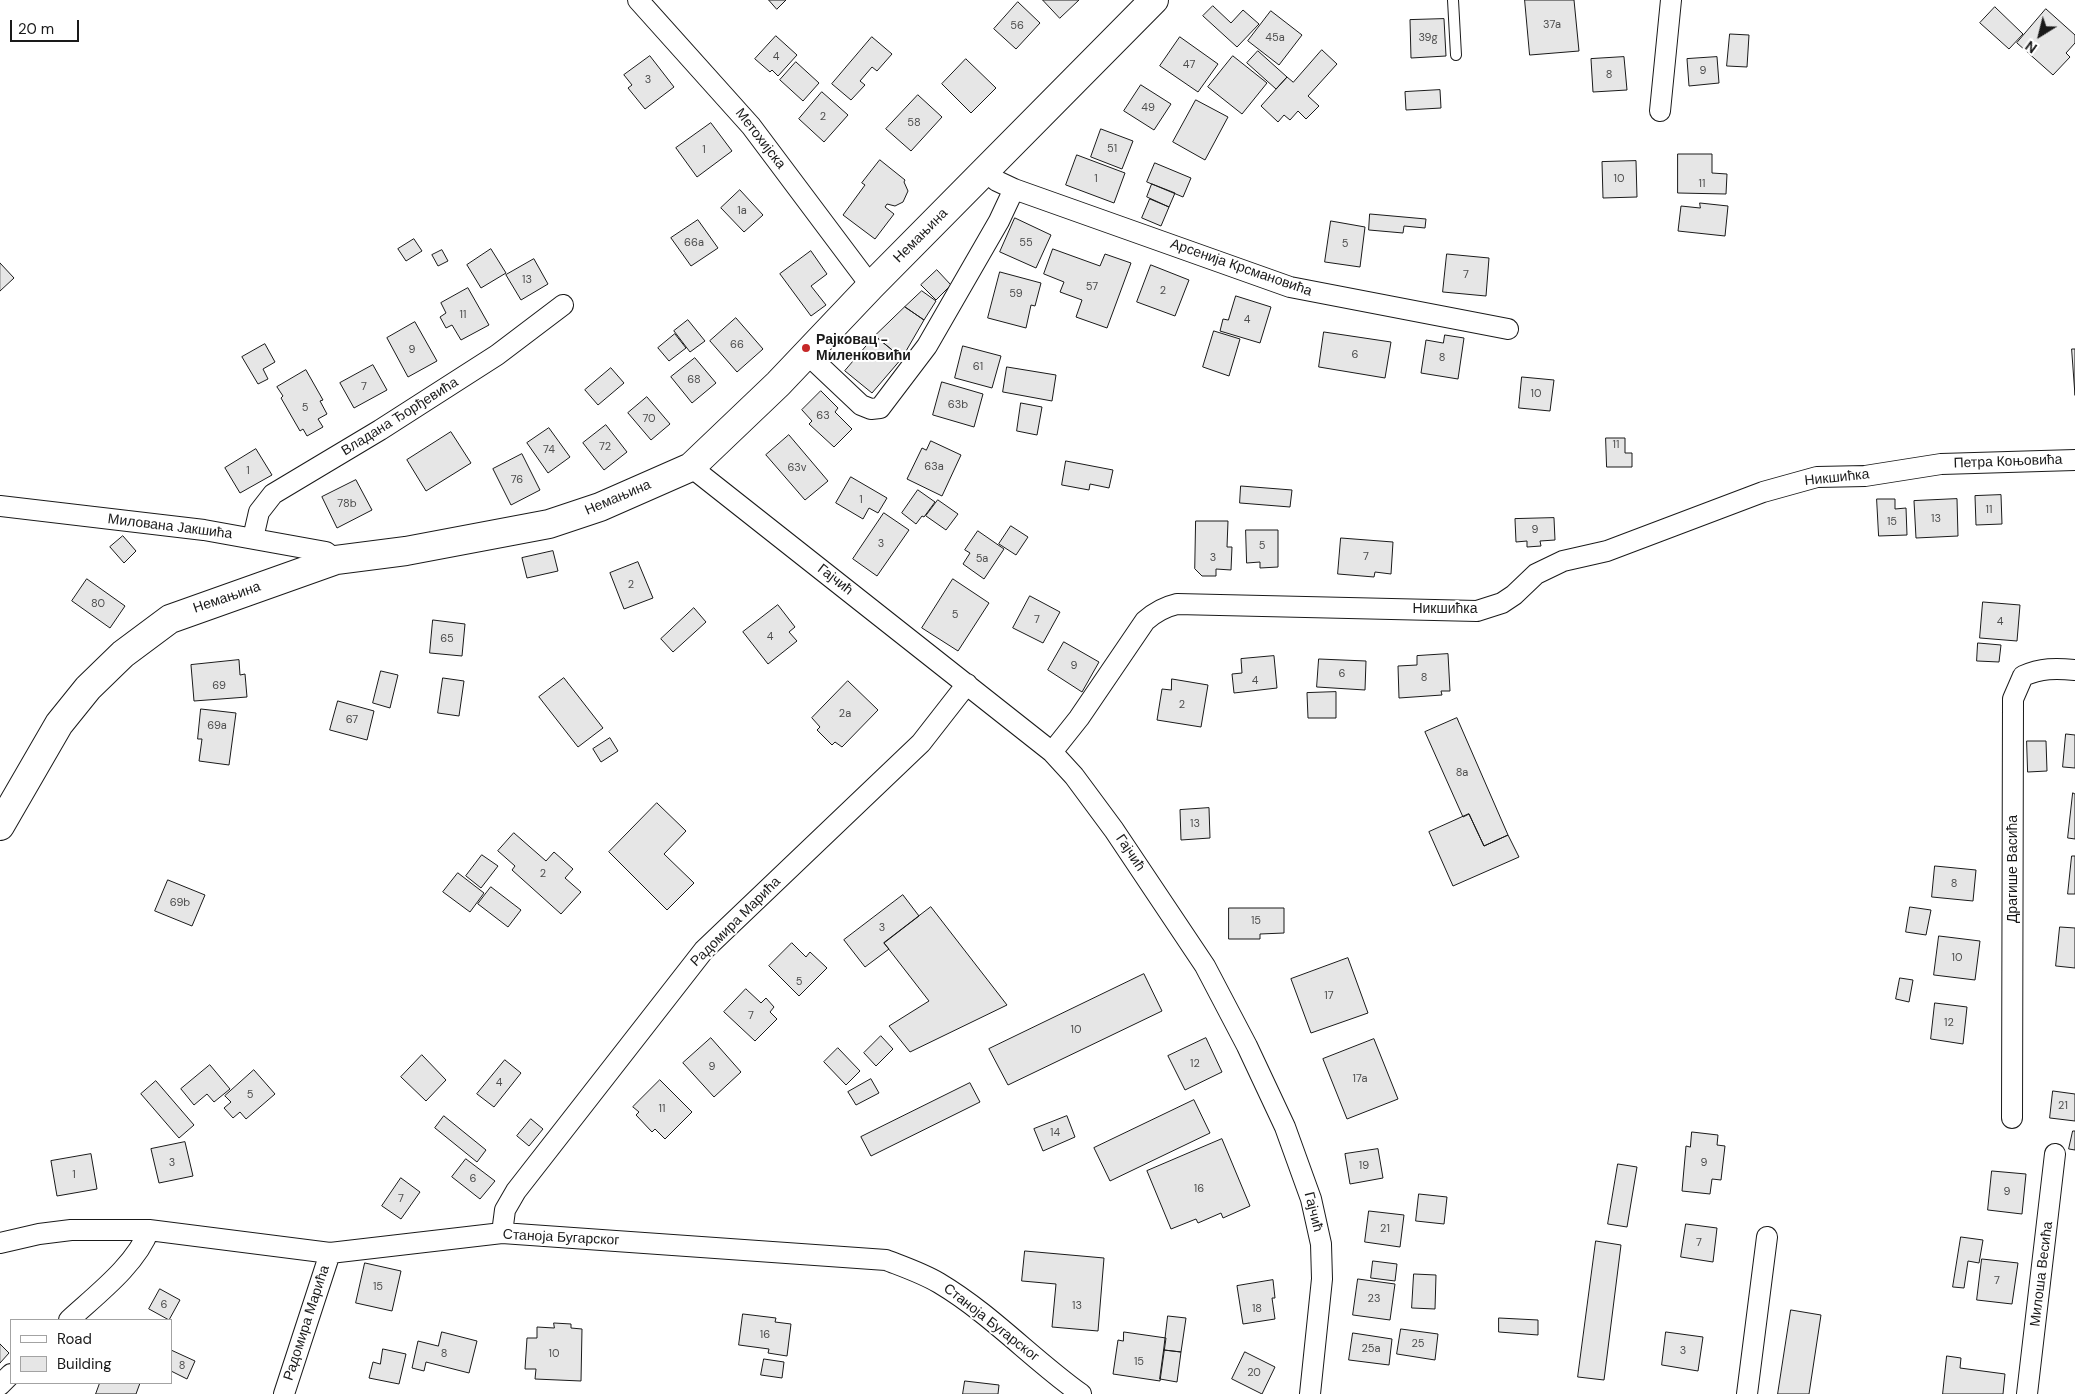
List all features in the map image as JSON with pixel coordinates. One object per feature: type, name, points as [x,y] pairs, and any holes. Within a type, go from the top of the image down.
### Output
[{"type":"street","name":"Метохијска","points":[[638,0],[751,126],[871,286]]},
{"type":"street","name":"Немањина","points":[[0,826],[59,724],[88,688],[123,654],[170,619],[336,560],[406,551],[549,524],[600,507],[691,467],[807,354],[871,286],[1154,0]]},
{"type":"street","points":[[1660,111],[1671,0]]},
{"type":"street","name":"Арсенија Крсмановића","points":[[985,171],[997,181],[1014,189],[1290,287],[1508,329]]},
{"type":"street","points":[[807,354],[861,405],[871,409],[880,408],[926,346],[999,221],[1014,189]]},
{"type":"street","name":"Владана Ђорђевића","points":[[253,538],[259,512],[273,494],[380,430],[489,360],[563,304]]},
{"type":"street","name":"Петра Коњовића","points":[[1941,464],[2075,460]]},
{"type":"street","name":"Никшићка","points":[[1052,752],[1079,718],[1145,621],[1165,607],[1176,604],[1477,611],[1502,603],[1514,595],[1536,574],[1549,567],[1564,561],[1607,551],[1763,492],[1817,478],[1865,476],[1941,464]]},
{"type":"street","name":"Гајчић","points":[[691,467],[1052,752],[1074,776],[1114,830],[1205,966],[1247,1046],[1285,1127],[1311,1198],[1321,1244],[1322,1279],[1310,1394]]},
{"type":"street","name":"Милована Јакшића","points":[[0,506],[204,530],[326,552],[336,560]]},
{"type":"street","name":"Драгише Васића","points":[[2012,1118],[2013,699],[2023,676],[2036,670],[2054,668],[2075,670]]},
{"type":"street","name":"Радомира Марића","points":[[502,1233],[505,1210],[516,1192],[704,950],[921,743],[968,684]]},
{"type":"street","name":"Милоша Весића","points":[[2027,1394],[2056,1154]]},
{"type":"street","name":"Станоја Бугарског","points":[[0,1243],[39,1234],[71,1230],[148,1230],[330,1253],[502,1233],[886,1260],[939,1283],[970,1303],[1081,1394]]},
{"type":"street","points":[[70,1319],[126,1266],[143,1244],[148,1230]]},
{"type":"street","points":[[1747,1394],[1767,1237]]},
{"type":"street","name":"Радомира Марића","points":[[284,1394],[330,1253]]},
{"type":"street","points":[[0,1385],[10,1375]]},
{"type":"lane","points":[[1453,0],[1456,55]]},
{"type":"building","points":[[769,0],[786,0],[777,9]]},
{"type":"building","points":[[1043,0],[1079,0],[1060,18]]},
{"type":"building","points":[[1525,0],[1574,0],[1579,51],[1530,55]]},
{"type":"building","points":[[1018,2],[1040,23],[1016,49],[994,29]]},
{"type":"building","points":[[1213,6],[1231,23],[1243,10],[1259,24],[1237,47],[1203,16]]},
{"type":"building","points":[[1995,7],[2023,34],[2009,49],[1980,23]]},
{"type":"building","points":[[2046,9],[2075,35],[2075,43],[2066,53],[2070,57],[2053,75],[2017,43]]},
{"type":"building","points":[[1271,11],[1302,35],[1279,65],[1248,41]]},
{"type":"building","points":[[1444,19],[1446,56],[1411,58],[1410,20]]},
{"type":"building","points":[[1730,34],[1749,35],[1747,67],[1727,66]]},
{"type":"building","points":[[776,36],[797,55],[778,76],[772,70],[770,72],[755,59]]},
{"type":"building","points":[[872,37],[892,54],[877,71],[872,67],[860,81],[865,85],[851,100],[832,84]]},
{"type":"building","points":[[1180,37],[1218,64],[1198,92],[1160,66]]},
{"type":"building","points":[[1322,50],[1337,64],[1308,96],[1319,106],[1306,119],[1298,111],[1290,120],[1284,115],[1278,122],[1261,106],[1287,77],[1293,82]]},
{"type":"building","points":[[1258,51],[1287,77],[1276,89],[1247,63]]},
{"type":"building","points":[[650,56],[674,87],[645,109],[628,88],[632,85],[624,75]]},
{"type":"building","points":[[1233,56],[1267,83],[1242,114],[1208,87]]},
{"type":"building","points":[[1624,57],[1627,90],[1593,92],[1591,59]]},
{"type":"building","points":[[1717,57],[1719,83],[1689,86],[1687,59]]},
{"type":"building","points":[[966,59],[996,88],[971,113],[942,84]]},
{"type":"building","points":[[796,62],[819,83],[803,101],[780,80]]},
{"type":"building","points":[[1141,85],[1171,104],[1154,130],[1124,111]]},
{"type":"building","points":[[1440,90],[1441,108],[1406,110],[1405,92]]},
{"type":"building","points":[[822,92],[848,115],[824,142],[799,119]]},
{"type":"building","points":[[918,95],[942,117],[911,151],[886,129]]},
{"type":"building","points":[[1196,100],[1228,117],[1205,160],[1173,142]]},
{"type":"building","points":[[711,123],[732,151],[697,177],[676,148]]},
{"type":"building","points":[[1101,129],[1133,141],[1122,169],[1091,157]]},
{"type":"building","points":[[1678,154],[1712,154],[1712,173],[1727,174],[1726,194],[1678,193]]},
{"type":"building","points":[[1077,155],[1125,173],[1114,203],[1066,185]]},
{"type":"building","points":[[880,160],[905,180],[908,191],[903,202],[895,206],[887,204],[885,207],[894,214],[875,239],[843,215],[865,185],[862,183]]},
{"type":"building","points":[[1636,161],[1637,197],[1603,198],[1602,162]]},
{"type":"building","points":[[1155,163],[1191,178],[1183,197],[1147,182]]},
{"type":"building","points":[[1152,184],[1175,193],[1169,207],[1147,197]]},
{"type":"building","points":[[740,190],[763,215],[744,232],[721,208]]},
{"type":"building","points":[[1150,199],[1169,207],[1161,226],[1142,218]]},
{"type":"building","points":[[1700,203],[1728,206],[1725,236],[1678,231],[1681,206],[1700,208]]},
{"type":"building","points":[[1370,214],[1426,219],[1425,228],[1404,226],[1403,233],[1369,230]]},
{"type":"building","points":[[1015,218],[1051,235],[1036,268],[1000,252]]},
{"type":"building","points":[[698,220],[718,248],[691,266],[671,238]]},
{"type":"building","points":[[1331,221],[1365,227],[1360,267],[1325,262]]},
{"type":"building","points":[[414,239],[422,251],[406,261],[398,249]]},
{"type":"building","points":[[491,249],[506,273],[481,288],[467,265]]},
{"type":"building","points":[[1053,249],[1100,266],[1105,254],[1131,263],[1107,328],[1076,317],[1082,300],[1060,292],[1064,282],[1044,274]]},
{"type":"building","points":[[442,250],[448,261],[438,266],[432,255]]},
{"type":"building","points":[[811,251],[827,274],[811,286],[826,305],[811,316],[780,274]]},
{"type":"building","points":[[1447,254],[1489,258],[1486,296],[1443,292]]},
{"type":"building","points":[[534,259],[548,284],[521,300],[506,275]]},
{"type":"building","points":[[0,263],[14,278],[0,291]]},
{"type":"building","points":[[1151,265],[1189,280],[1175,316],[1137,302]]},
{"type":"building","points":[[937,270],[951,285],[936,300],[921,285]]},
{"type":"building","points":[[1000,272],[1041,283],[1035,306],[1031,305],[1026,328],[988,318]]},
{"type":"building","points":[[468,288],[489,325],[461,340],[452,325],[446,328],[440,317],[446,313],[441,303]]},
{"type":"building","points":[[922,291],[936,301],[924,320],[905,307]]},
{"type":"building","points":[[1236,296],[1271,307],[1260,343],[1220,331],[1223,319],[1228,320]]},
{"type":"building","points":[[905,307],[924,320],[902,358],[875,336]]},
{"type":"building","points":[[736,318],[763,349],[737,372],[710,341]]},
{"type":"building","points":[[688,320],[705,341],[690,352],[674,331]]},
{"type":"building","points":[[415,322],[437,361],[408,377],[387,338]]},
{"type":"building","points":[[1214,331],[1240,339],[1229,376],[1203,367]]},
{"type":"building","points":[[1324,332],[1391,342],[1385,378],[1319,367]]},
{"type":"building","points":[[675,334],[686,348],[669,361],[658,348]]},
{"type":"building","points":[[1445,335],[1464,338],[1458,379],[1421,373],[1426,340],[1443,343]]},
{"type":"building","points":[[875,336],[902,358],[872,393],[845,371]]},
{"type":"building","points":[[265,344],[275,362],[263,369],[268,379],[258,384],[242,357]]},
{"type":"building","points":[[963,346],[1001,356],[992,388],[955,378]]},
{"type":"building","points":[[2072,349],[2075,349],[2075,395]]},
{"type":"building","points":[[695,358],[716,383],[692,403],[671,377]]},
{"type":"building","points":[[373,365],[387,390],[354,408],[340,383]]},
{"type":"building","points":[[1007,367],[1056,375],[1052,401],[1003,392]]},
{"type":"building","points":[[611,368],[624,383],[598,405],[585,390]]},
{"type":"building","points":[[306,370],[323,400],[320,401],[327,414],[318,419],[323,427],[307,436],[303,429],[300,431],[281,398],[283,396],[277,387]]},
{"type":"building","points":[[1522,377],[1554,380],[1550,411],[1519,408]]},
{"type":"building","points":[[942,382],[983,394],[974,427],[933,415]]},
{"type":"building","points":[[821,391],[838,408],[835,412],[852,429],[834,447],[809,424],[812,421],[802,410]]},
{"type":"building","points":[[647,397],[670,424],[651,440],[628,413]]},
{"type":"building","points":[[1021,403],[1042,407],[1037,435],[1017,431]]},
{"type":"building","points":[[606,425],[627,452],[604,470],[583,443]]},
{"type":"building","points":[[549,428],[570,457],[548,473],[527,443]]},
{"type":"building","points":[[451,432],[471,463],[426,491],[407,460]]},
{"type":"building","points":[[789,435],[828,481],[805,500],[766,455]]},
{"type":"building","points":[[1606,438],[1625,438],[1625,453],[1632,453],[1632,467],[1607,467]]},
{"type":"building","points":[[931,441],[961,455],[942,496],[907,479],[922,448],[926,450]]},
{"type":"building","points":[[256,449],[272,475],[240,493],[225,468]]},
{"type":"building","points":[[522,454],[540,490],[511,505],[493,469]]},
{"type":"building","points":[[1066,461],[1113,470],[1109,488],[1090,484],[1089,490],[1062,485]]},
{"type":"building","points":[[851,477],[887,498],[878,513],[869,508],[863,519],[836,503]]},
{"type":"building","points":[[356,480],[372,510],[337,528],[322,497]]},
{"type":"building","points":[[1241,486],[1292,490],[1290,507],[1240,503]]},
{"type":"building","points":[[918,490],[935,502],[916,524],[902,513]]},
{"type":"building","points":[[2001,495],[2002,524],[1976,525],[1975,496]]},
{"type":"building","points":[[1877,499],[1895,499],[1895,509],[1906,508],[1907,535],[1879,536]]},
{"type":"building","points":[[1957,499],[1958,536],[1916,538],[1914,501]]},
{"type":"building","points":[[938,500],[958,514],[946,530],[926,516]]},
{"type":"building","points":[[884,513],[909,530],[877,576],[853,559]]},
{"type":"building","points":[[1554,518],[1555,540],[1540,541],[1541,546],[1527,547],[1527,541],[1516,542],[1515,519]]},
{"type":"building","points":[[1196,521],[1228,521],[1227,547],[1232,547],[1231,570],[1216,569],[1216,576],[1202,576],[1195,569]]},
{"type":"building","points":[[1011,526],[1028,537],[1016,555],[999,544]]},
{"type":"building","points":[[1246,530],[1278,530],[1278,567],[1260,568],[1260,562],[1247,563]]},
{"type":"building","points":[[978,531],[1004,549],[984,579],[963,564],[970,553],[965,550]]},
{"type":"building","points":[[123,536],[136,551],[124,563],[110,547]]},
{"type":"building","points":[[1341,538],[1393,542],[1391,574],[1375,572],[1374,577],[1338,574]]},
{"type":"building","points":[[553,551],[558,571],[527,578],[522,558]]},
{"type":"building","points":[[638,562],[653,598],[624,609],[610,573]]},
{"type":"building","points":[[87,579],[125,606],[110,628],[72,601]]},
{"type":"building","points":[[953,579],[989,603],[958,651],[922,628]]},
{"type":"building","points":[[1030,596],[1060,612],[1043,643],[1013,628]]},
{"type":"building","points":[[1983,602],[2020,605],[2017,641],[1980,638]]},
{"type":"building","points":[[778,605],[795,627],[789,632],[797,641],[768,664],[743,632]]},
{"type":"building","points":[[694,608],[706,622],[673,652],[661,639]]},
{"type":"building","points":[[433,620],[465,624],[462,656],[430,653]]},
{"type":"building","points":[[1064,642],[1099,662],[1082,692],[1048,670]]},
{"type":"building","points":[[1978,643],[2001,645],[1999,662],[1977,661]]},
{"type":"building","points":[[1448,654],[1450,691],[1441,691],[1442,695],[1399,698],[1398,666],[1417,665],[1417,656]]},
{"type":"building","points":[[1274,656],[1277,688],[1234,693],[1232,674],[1242,673],[1241,659]]},
{"type":"building","points":[[1319,659],[1366,661],[1365,690],[1317,687]]},
{"type":"building","points":[[239,660],[240,675],[245,674],[247,697],[194,701],[191,665]]},
{"type":"building","points":[[381,671],[398,675],[390,708],[373,703]]},
{"type":"building","points":[[443,678],[464,681],[459,716],[438,713]]},
{"type":"building","points":[[564,678],[603,728],[578,747],[539,697]]},
{"type":"building","points":[[1172,679],[1208,685],[1201,727],[1157,720],[1162,689],[1171,690]]},
{"type":"building","points":[[848,681],[878,710],[842,747],[835,742],[832,745],[817,730],[820,727],[812,718]]},
{"type":"building","points":[[1336,692],[1336,718],[1308,718],[1307,693]]},
{"type":"building","points":[[338,701],[374,711],[367,740],[330,730]]},
{"type":"building","points":[[201,709],[236,713],[229,765],[199,761],[202,739],[198,739]]},
{"type":"building","points":[[1457,718],[1508,835],[1484,846],[1469,814],[1463,817],[1425,732]]},
{"type":"building","points":[[2066,734],[2075,735],[2075,768],[2063,767]]},
{"type":"building","points":[[610,738],[618,751],[601,762],[593,749]]},
{"type":"building","points":[[2027,741],[2046,741],[2047,771],[2028,772]]},
{"type":"building","points":[[2073,793],[2075,794],[2075,839],[2068,838]]},
{"type":"building","points":[[657,803],[686,831],[664,854],[694,883],[667,910],[609,852]]},
{"type":"building","points":[[1209,808],[1210,838],[1181,840],[1180,810]]},
{"type":"building","points":[[1469,814],[1484,846],[1508,835],[1519,857],[1453,886],[1429,832]]},
{"type":"building","points":[[514,833],[546,861],[554,852],[573,869],[565,878],[581,892],[561,914],[512,870],[515,866],[498,851]]},
{"type":"building","points":[[482,855],[498,866],[481,888],[466,876]]},
{"type":"building","points":[[2072,856],[2075,856],[2075,894],[2068,894]]},
{"type":"building","points":[[1935,866],[1976,870],[1973,901],[1932,897]]},
{"type":"building","points":[[458,873],[484,893],[470,912],[443,892]]},
{"type":"building","points":[[168,880],[205,895],[192,926],[155,911]]},
{"type":"building","points":[[491,887],[521,910],[508,927],[478,904]]},
{"type":"building","points":[[903,895],[919,916],[884,943],[889,949],[865,967],[844,940]]},
{"type":"building","points":[[931,907],[1007,1005],[910,1052],[889,1026],[929,1001],[884,943]]},
{"type":"building","points":[[1910,907],[1931,910],[1926,935],[1906,932]]},
{"type":"building","points":[[1229,908],[1284,908],[1284,933],[1260,934],[1260,939],[1229,939]]},
{"type":"building","points":[[2060,927],[2075,928],[2075,968],[2056,966]]},
{"type":"building","points":[[1939,936],[1980,941],[1975,980],[1934,975]]},
{"type":"building","points":[[792,943],[806,957],[810,952],[827,968],[799,996],[769,966]]},
{"type":"building","points":[[1348,958],[1368,1013],[1311,1033],[1291,979]]},
{"type":"building","points":[[1144,974],[1162,1011],[1008,1085],[989,1049]]},
{"type":"building","points":[[1900,978],[1913,980],[1909,1002],[1896,999]]},
{"type":"building","points":[[746,989],[761,1003],[766,998],[774,1007],[770,1012],[777,1019],[755,1041],[724,1012]]},
{"type":"building","points":[[1935,1003],[1967,1007],[1963,1044],[1931,1039]]},
{"type":"building","points":[[881,1036],[893,1049],[876,1066],[864,1053]]},
{"type":"building","points":[[711,1038],[741,1072],[714,1097],[683,1063]]},
{"type":"building","points":[[1206,1038],[1222,1072],[1185,1090],[1168,1056]]},
{"type":"building","points":[[1374,1039],[1398,1099],[1347,1119],[1323,1059]]},
{"type":"building","points":[[838,1048],[860,1071],[846,1085],[824,1062]]},
{"type":"building","points":[[422,1055],[446,1080],[426,1101],[401,1077]]},
{"type":"building","points":[[505,1060],[521,1073],[494,1107],[477,1094]]},
{"type":"building","points":[[210,1065],[230,1089],[214,1102],[207,1094],[194,1105],[181,1089]]},
{"type":"building","points":[[254,1070],[275,1094],[246,1119],[240,1112],[233,1118],[224,1108],[231,1102],[225,1096]]},
{"type":"building","points":[[871,1079],[879,1093],[856,1105],[848,1092]]},
{"type":"building","points":[[660,1080],[692,1112],[665,1139],[655,1129],[652,1132],[636,1115],[639,1112],[633,1107]]},
{"type":"building","points":[[156,1081],[194,1125],[179,1138],[141,1094]]},
{"type":"building","points":[[970,1083],[980,1102],[871,1156],[861,1137]]},
{"type":"building","points":[[2053,1091],[2075,1094],[2075,1121],[2050,1118]]},
{"type":"building","points":[[1194,1100],[1210,1133],[1110,1181],[1094,1148]]},
{"type":"building","points":[[444,1116],[486,1150],[477,1162],[435,1128]]},
{"type":"building","points":[[1067,1116],[1075,1137],[1043,1151],[1034,1129]]},
{"type":"building","points":[[531,1119],[543,1129],[529,1146],[517,1136]]},
{"type":"building","points":[[2073,1131],[2075,1131],[2075,1150],[2069,1149]]},
{"type":"building","points":[[1692,1132],[1718,1135],[1717,1145],[1725,1146],[1721,1180],[1712,1179],[1710,1194],[1682,1191],[1686,1146],[1690,1147]]},
{"type":"building","points":[[1222,1139],[1250,1206],[1223,1218],[1221,1213],[1198,1223],[1196,1219],[1171,1229],[1147,1171]]},
{"type":"building","points":[[185,1142],[193,1176],[159,1183],[151,1149]]},
{"type":"building","points":[[1378,1149],[1383,1178],[1350,1184],[1345,1154]]},
{"type":"building","points":[[91,1154],[97,1189],[57,1196],[51,1161]]},
{"type":"building","points":[[466,1159],[495,1181],[480,1199],[452,1177]]},
{"type":"building","points":[[1618,1164],[1637,1167],[1627,1227],[1608,1224]]},
{"type":"building","points":[[1992,1171],[2026,1174],[2022,1214],[1988,1210]]},
{"type":"building","points":[[401,1178],[420,1192],[401,1219],[382,1206]]},
{"type":"building","points":[[1419,1194],[1447,1197],[1444,1224],[1416,1221]]},
{"type":"building","points":[[1369,1211],[1404,1215],[1400,1247],[1365,1242]]},
{"type":"building","points":[[1686,1224],[1717,1228],[1713,1262],[1681,1257]]},
{"type":"building","points":[[1961,1237],[1983,1240],[1979,1263],[1968,1261],[1964,1288],[1953,1287]]},
{"type":"building","points":[[1596,1241],[1621,1245],[1604,1380],[1578,1377]]},
{"type":"building","points":[[1025,1251],[1104,1258],[1098,1331],[1052,1327],[1056,1284],[1022,1281]]},
{"type":"building","points":[[1982,1259],[2018,1263],[2012,1304],[1977,1300]]},
{"type":"building","points":[[1373,1261],[1397,1264],[1395,1281],[1371,1278]]},
{"type":"building","points":[[365,1263],[401,1271],[392,1311],[356,1303]]},
{"type":"building","points":[[1414,1274],[1436,1275],[1435,1309],[1412,1308]]},
{"type":"building","points":[[1358,1279],[1395,1284],[1390,1320],[1353,1315]]},
{"type":"building","points":[[1273,1280],[1275,1298],[1272,1298],[1275,1319],[1243,1324],[1237,1286]]},
{"type":"building","points":[[160,1289],[180,1300],[170,1319],[149,1309]]},
{"type":"building","points":[[1791,1310],[1821,1315],[1809,1394],[1778,1394]]},
{"type":"building","points":[[743,1314],[776,1318],[775,1322],[791,1324],[787,1356],[768,1353],[769,1349],[739,1345]]},
{"type":"building","points":[[1168,1316],[1186,1318],[1181,1352],[1164,1350]]},
{"type":"building","points":[[1499,1318],[1538,1320],[1538,1335],[1499,1332]]},
{"type":"building","points":[[554,1323],[571,1324],[571,1328],[582,1329],[581,1381],[535,1379],[536,1369],[525,1369],[527,1338],[537,1338],[537,1327],[554,1328]]},
{"type":"building","points":[[1401,1329],[1438,1334],[1435,1360],[1397,1354]]},
{"type":"building","points":[[442,1332],[477,1341],[469,1373],[426,1362],[424,1371],[412,1368],[418,1341],[438,1346]]},
{"type":"building","points":[[1124,1332],[1166,1338],[1160,1381],[1113,1374],[1118,1340],[1123,1341]]},
{"type":"building","points":[[1666,1332],[1703,1337],[1698,1371],[1662,1365]]},
{"type":"building","points":[[1353,1333],[1392,1339],[1389,1365],[1349,1360]]},
{"type":"building","points":[[0,1344],[9,1353],[0,1363]]},
{"type":"building","points":[[383,1349],[406,1354],[399,1384],[369,1378],[373,1362],[380,1364]]},
{"type":"building","points":[[172,1350],[195,1361],[187,1379],[172,1372]]},
{"type":"building","points":[[1164,1350],[1181,1352],[1177,1382],[1160,1379]]},
{"type":"building","points":[[1245,1352],[1275,1367],[1262,1394],[1232,1379]]},
{"type":"building","points":[[1947,1356],[1961,1358],[1960,1368],[2005,1374],[2003,1394],[1943,1394]]},
{"type":"building","points":[[764,1359],[784,1362],[782,1378],[761,1375]]},
{"type":"building","points":[[965,1381],[999,1385],[998,1394],[963,1394]]},
{"type":"building","points":[[100,1384],[140,1384],[136,1394],[96,1394]]},
{"type":"place","name":"Рајковац - Миленковићи","points":[[806,348]]}]
